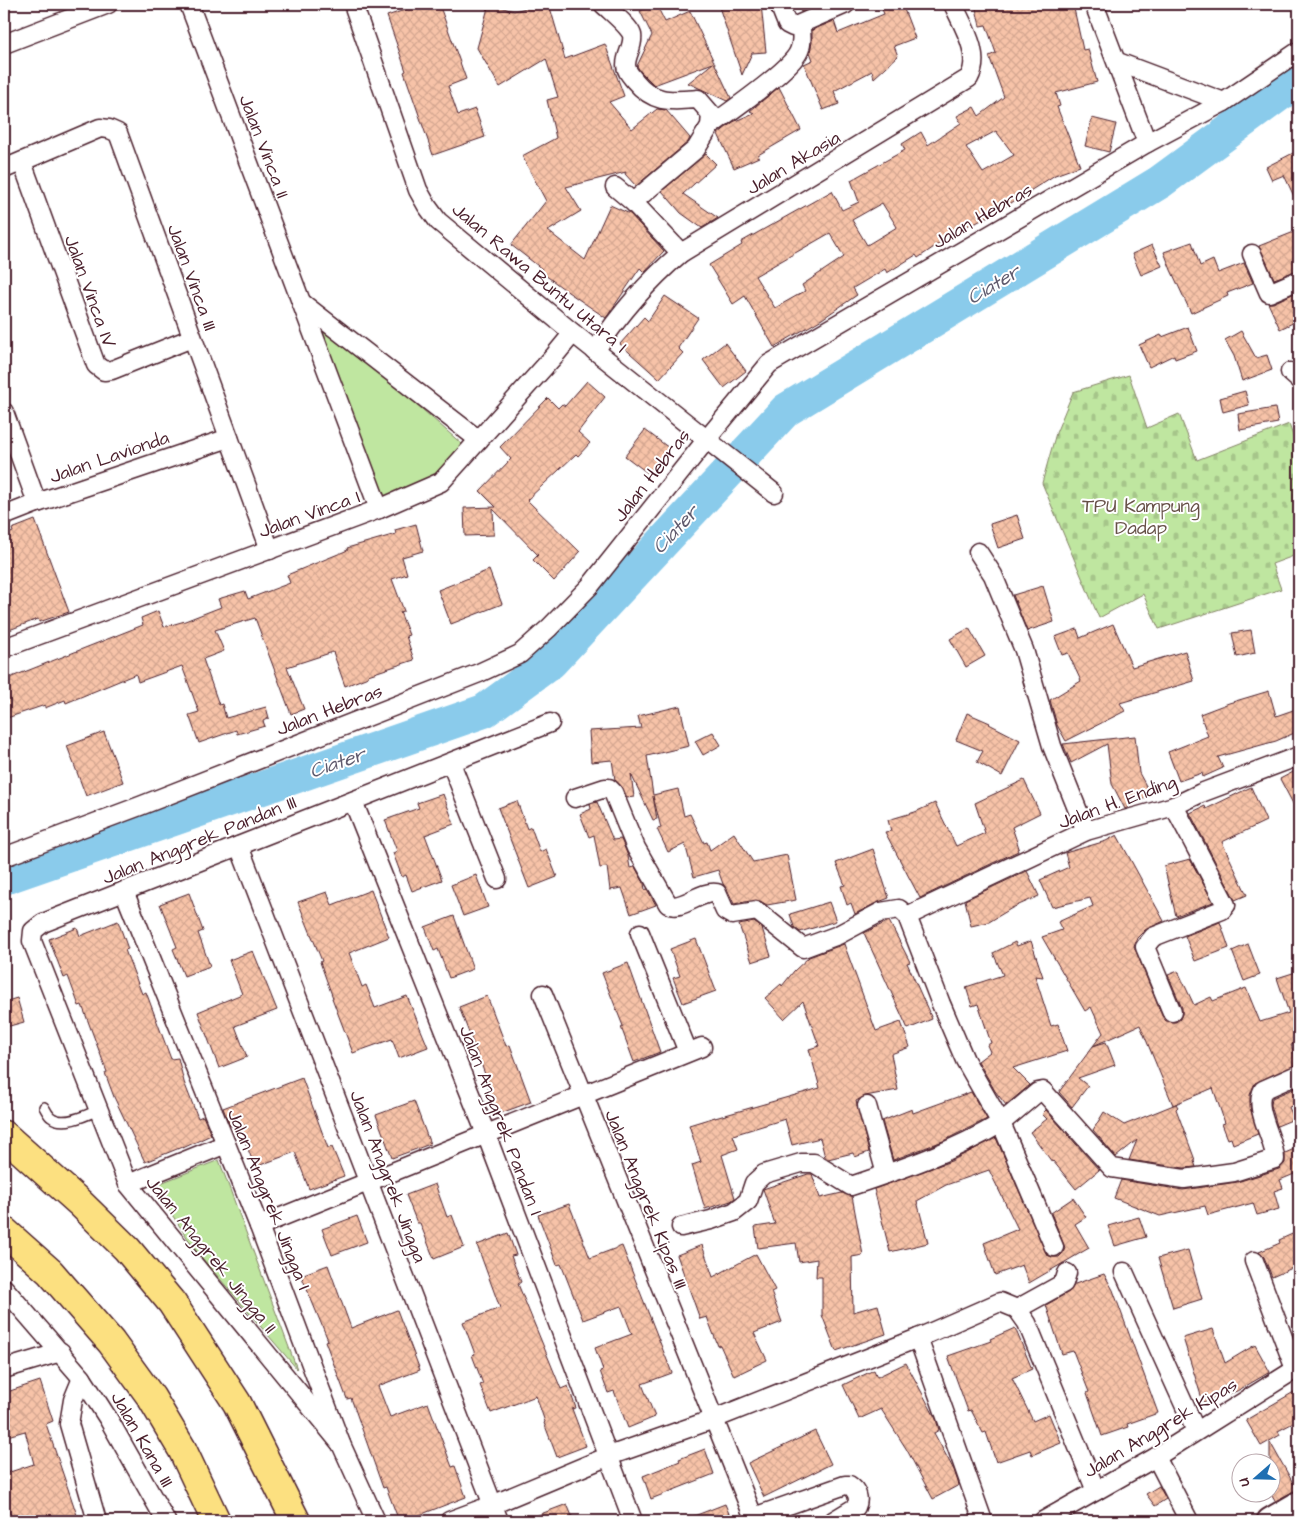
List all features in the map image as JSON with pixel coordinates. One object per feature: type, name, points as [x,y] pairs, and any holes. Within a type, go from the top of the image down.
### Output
[{"type":"main road","points":[[4,1135],[80,1203],[126,1249],[172,1303],[237,1403],[296,1521]]},
{"type":"main road","points":[[4,1231],[50,1272],[111,1342],[140,1381],[182,1449],[216,1521]]},
{"type":"street","points":[[4,44],[108,4]]},
{"type":"street","name":"Jalan Vinca II","points":[[189,4],[379,510]]},
{"type":"street","name":"Jalan Rawa Buntu Utara I","points":[[353,4],[418,190],[426,206],[438,221],[594,351],[774,493]]},
{"type":"street","points":[[603,4],[632,34],[632,47],[626,63],[629,74],[645,92],[664,101],[698,99],[711,114],[710,126]]},
{"type":"street","points":[[779,4],[787,24],[793,27],[846,4]]},
{"type":"street","name":"Jalan Akasia","points":[[594,351],[639,293],[660,270],[681,253],[969,78],[974,69],[974,58],[953,4]]},
{"type":"street","points":[[1094,4],[1118,62],[1147,142]]},
{"type":"street","points":[[632,202],[696,150],[710,126],[770,81],[792,60],[798,53],[801,43],[800,24]]},
{"type":"street","name":"Jalan Hebras","points":[[4,857],[442,688],[520,654],[549,628],[590,586],[769,364],[1147,142],[1224,102],[1299,51]]},
{"type":"street","points":[[1118,62],[1224,102]]},
{"type":"street","name":"Jalan Vinca III","points":[[4,169],[100,128],[109,129],[118,134],[270,550]]},
{"type":"street","name":"Jalan Vinca IV","points":[[22,162],[96,365],[104,371],[112,370],[192,338]]},
{"type":"street","points":[[615,187],[681,253]]},
{"type":"street","points":[[1252,254],[1268,293],[1299,280]]},
{"type":"street","points":[[301,302],[478,440]]},
{"type":"street","name":"Jalan Vinca I","points":[[4,648],[379,510],[441,482],[555,355],[572,333]]},
{"type":"street","points":[[4,412],[37,503]]},
{"type":"street","name":"Jalan Lavionda","points":[[4,516],[229,438]]},
{"type":"street","points":[[978,552],[993,575],[1024,650],[1052,746],[1086,831]]},
{"type":"street","name":"Jalan Anggrek Pandan III","points":[[33,931],[43,923],[550,723]]},
{"type":"street","name":"Jalan H. Ending","points":[[907,916],[1086,831],[1174,806],[1201,793],[1299,756]]},
{"type":"street","points":[[451,763],[497,879]]},
{"type":"street","points":[[575,798],[609,788],[636,848],[668,904],[672,906],[677,906],[703,894],[716,893],[725,911],[732,915],[757,911],[803,948],[838,935],[881,912],[899,909],[907,916],[965,1060],[1001,1123],[1054,1247]]},
{"type":"street","name":"Jalan Anggrek Pandan I","points":[[353,801],[486,1134],[609,1456]]},
{"type":"street","points":[[1172,1012],[1145,946],[1153,937],[1222,910],[1226,905],[1174,806]]},
{"type":"street","name":"Jalan Anggrek Jingga","points":[[239,846],[496,1513]]},
{"type":"street","name":"Jalan Anggrek Jingga I","points":[[124,891],[259,1226],[341,1444],[376,1521]]},
{"type":"street","name":"Jalan Anggrek Jingga II","points":[[33,931],[32,940],[128,1184],[341,1444]]},
{"type":"street","points":[[259,1226],[695,1050],[640,933]]},
{"type":"street","name":"Jalan Anggrek Kipas III","points":[[543,994],[754,1519]]},
{"type":"street","points":[[680,1227],[711,1220],[734,1212],[748,1201],[754,1183],[764,1174],[801,1163],[814,1163],[851,1186],[913,1165],[1001,1123],[1038,1092],[1043,1091],[1112,1168],[1184,1179],[1234,1172],[1275,1159],[1262,1112],[1260,1096],[1263,1090],[1299,1074]]},
{"type":"street","points":[[867,1106],[886,1174]]},
{"type":"street","points":[[128,1184],[226,1144]]},
{"type":"street","points":[[1254,1261],[1297,1368]]},
{"type":"street","points":[[1124,1272],[1196,1431]]},
{"type":"street","points":[[1022,1316],[1065,1282],[1067,1273]]},
{"type":"street","name":"Jalan Kana III","points":[[4,1288],[82,1378],[109,1420],[161,1520]]},
{"type":"street","points":[[449,1521],[496,1513],[609,1456],[714,1419],[918,1338],[1000,1302],[1022,1316],[1096,1490]]},
{"type":"street","points":[[918,1338],[983,1521]]},
{"type":"street","points":[[4,1369],[60,1352]]},
{"type":"street","name":"Jalan Anggrek Kipas","points":[[1043,1521],[1156,1457],[1297,1368]]},
{"type":"street","points":[[82,1378],[73,1400],[69,1424],[97,1521]]},
{"type":"street","points":[[609,1456],[633,1521]]},
{"type":"street","points":[[1156,1457],[1189,1521]]},
{"type":"street","points":[[754,1519],[849,1485],[857,1494],[858,1504],[833,1521]]},
{"type":"street","points":[[1270,1521],[1299,1504]]},
{"type":"lane","points":[[44,1107],[50,1117],[57,1120],[74,1119],[98,1110]]},
{"type":"green space","points":[[333,331],[463,445],[436,475],[379,500],[317,332]]},
{"type":"green space","name":"TPU Kampung Dadap","points":[[1129,375],[1147,428],[1179,414],[1197,460],[1289,424],[1299,454],[1299,554],[1272,564],[1281,589],[1159,629],[1143,594],[1099,618],[1042,483],[1056,433],[1073,392]]},
{"type":"green space","points":[[219,1160],[297,1369],[196,1251],[153,1186]]},
{"type":"building","points":[[422,4],[439,4],[466,79],[448,86],[458,115],[475,109],[485,137],[433,155],[387,16]]},
{"type":"building","points":[[489,4],[514,11],[541,4],[549,4],[565,59],[605,44],[624,96],[609,102],[632,129],[657,109],[666,110],[690,138],[688,142],[636,186],[625,174],[626,172],[566,187],[581,211],[548,231],[585,260],[610,205],[630,214],[664,251],[644,272],[640,268],[606,318],[541,272],[542,269],[511,245],[546,201],[522,156],[556,138],[547,100],[558,97],[546,59],[500,87],[477,48]]},
{"type":"building","points":[[656,4],[665,22],[690,11],[731,98],[727,101],[688,83],[713,63],[654,85],[640,71],[637,66],[652,35],[640,11]]},
{"type":"building","points":[[718,4],[761,4],[766,52],[752,53],[742,75]]},
{"type":"building","points":[[798,4],[820,4],[801,12]]},
{"type":"building","points":[[902,4],[915,38],[894,46],[898,56],[874,78],[872,71],[834,91],[839,104],[823,110],[804,64],[813,60],[810,52],[812,30],[834,21],[838,33],[884,14],[882,9]]},
{"type":"building","points":[[975,4],[1073,4],[1083,50],[1088,49],[1097,82],[1056,93],[1060,106],[1057,107],[1080,166],[1055,175],[1000,210],[974,224],[973,222],[941,245],[940,243],[918,258],[916,255],[887,273],[885,269],[853,288],[857,295],[822,319],[774,347],[745,296],[733,304],[709,265],[742,245],[741,242],[832,191],[842,210],[859,202],[851,180],[905,150],[902,144],[921,132],[928,145],[961,123],[957,116],[974,107],[979,116],[1004,97],[989,56],[996,53],[986,25],[980,26]],"holes":[[[996,131],[1014,155],[983,173],[966,147]],[[882,203],[897,227],[867,245],[852,220]],[[830,233],[844,257],[802,285],[805,291],[775,308],[755,276]]]},
{"type":"building","points":[[779,87],[801,130],[758,155],[759,157],[734,168],[718,134],[733,122],[754,113],[750,111]]},
{"type":"building","points":[[1092,118],[1116,124],[1109,152],[1085,146]]},
{"type":"building","points":[[1299,150],[1299,207],[1284,175],[1272,180],[1266,167]]},
{"type":"building","points":[[706,154],[716,164],[683,194],[718,218],[702,228],[681,213],[662,191]]},
{"type":"building","points":[[1299,230],[1299,270],[1274,279],[1259,246]]},
{"type":"building","points":[[1192,242],[1200,266],[1213,260],[1218,273],[1244,263],[1253,283],[1227,293],[1228,296],[1191,313],[1164,252]]},
{"type":"building","points":[[1152,245],[1162,266],[1141,275],[1132,254]]},
{"type":"building","points":[[1299,291],[1299,320],[1280,329],[1268,303],[1273,303]]},
{"type":"building","points":[[665,296],[698,318],[678,348],[683,353],[659,379],[620,344],[644,317],[648,321]]},
{"type":"building","points":[[1188,327],[1197,351],[1175,359],[1174,355],[1149,367],[1139,345],[1161,335],[1162,337]]},
{"type":"building","points":[[1241,331],[1256,358],[1267,355],[1272,370],[1242,381],[1234,356],[1225,340]]},
{"type":"building","points":[[725,343],[746,371],[724,388],[703,360]]},
{"type":"building","points":[[587,381],[605,397],[578,432],[590,443],[578,456],[576,454],[527,500],[580,552],[554,581],[533,560],[538,555],[493,509],[494,535],[465,536],[464,508],[496,507],[480,491],[511,459],[500,447],[548,398],[558,408],[562,404],[565,406]]},
{"type":"building","points":[[1245,391],[1249,405],[1223,412],[1220,398]]},
{"type":"building","points":[[1275,408],[1278,423],[1240,430],[1238,414]]},
{"type":"building","points":[[645,430],[669,448],[649,474],[625,456]]},
{"type":"building","points":[[1017,515],[1025,539],[998,548],[990,524]]},
{"type":"building","points":[[35,520],[69,612],[39,622],[38,619],[4,632],[4,536],[13,532],[12,529]]},
{"type":"building","points":[[416,524],[423,551],[402,557],[407,574],[392,579],[404,611],[400,612],[409,635],[406,636],[414,660],[368,675],[368,677],[345,686],[333,652],[287,667],[304,709],[291,714],[255,618],[215,630],[224,651],[203,659],[219,705],[222,704],[226,718],[266,707],[269,718],[263,721],[265,726],[237,734],[236,730],[199,743],[189,715],[199,712],[182,666],[138,682],[136,674],[66,703],[65,700],[45,708],[45,705],[4,719],[4,680],[143,625],[141,618],[158,611],[164,627],[221,607],[218,599],[245,591],[248,599],[290,583],[287,575],[348,550],[347,548],[396,534],[395,530]]},
{"type":"building","points":[[489,570],[502,604],[451,624],[438,590]]},
{"type":"building","points":[[1043,586],[1054,622],[1027,631],[1013,595]]},
{"type":"building","points":[[1113,624],[1132,667],[1185,651],[1194,681],[1120,703],[1125,711],[1066,741],[1057,725],[1050,700],[1081,681],[1068,653],[1062,655],[1055,637],[1077,629],[1080,638]]},
{"type":"building","points":[[969,628],[985,656],[966,667],[950,639]]},
{"type":"building","points":[[1251,630],[1255,653],[1237,657],[1232,633]]},
{"type":"building","points":[[1269,691],[1276,716],[1299,708],[1299,731],[1276,741],[1218,757],[1223,768],[1203,777],[1202,773],[1179,781],[1168,752],[1208,736],[1200,714]]},
{"type":"building","points":[[680,706],[689,746],[647,756],[653,795],[678,789],[684,816],[690,814],[704,843],[707,842],[710,850],[734,833],[753,862],[787,855],[796,900],[767,905],[756,900],[734,904],[718,870],[694,877],[685,844],[668,852],[657,829],[661,828],[653,796],[657,819],[653,820],[631,774],[634,797],[627,798],[623,788],[615,780],[612,760],[591,762],[589,731],[641,728],[638,716]]},
{"type":"building","points":[[967,713],[990,723],[1020,740],[1002,776],[977,762],[983,751],[956,740]]},
{"type":"building","points":[[104,732],[123,782],[86,796],[67,746]]},
{"type":"building","points":[[713,732],[721,745],[703,755],[695,741]]},
{"type":"building","points":[[1135,736],[1139,773],[1151,795],[1125,809],[1112,784],[1107,744],[1071,763],[1063,744]]},
{"type":"building","points":[[1299,769],[1299,815],[1280,779]]},
{"type":"building","points":[[1024,780],[1040,813],[1012,827],[1019,848],[1017,849],[1018,851],[920,898],[885,832],[891,831],[888,820],[915,812],[935,803],[956,846],[985,833],[975,803]]},
{"type":"building","points":[[1251,787],[1266,821],[1222,842],[1247,895],[1235,900],[1190,813],[1205,806],[1206,809]]},
{"type":"building","points":[[443,794],[454,824],[425,835],[442,880],[412,891],[406,875],[402,877],[393,853],[397,851],[385,820],[419,808],[417,803]]},
{"type":"building","points":[[517,801],[527,829],[531,827],[540,852],[546,849],[557,877],[529,888],[498,808]]},
{"type":"building","points":[[597,802],[613,840],[621,839],[628,856],[630,868],[635,867],[644,883],[645,890],[647,889],[656,905],[631,914],[622,888],[610,890],[607,867],[600,868],[594,835],[589,837],[580,814],[591,809],[590,804]]},
{"type":"building","points":[[1117,835],[1164,921],[1145,930],[1137,938],[1134,946],[1162,1016],[1166,1021],[1176,1022],[1182,1014],[1182,1008],[1168,975],[1178,971],[1194,1005],[1211,997],[1213,1001],[1246,988],[1260,1022],[1289,1013],[1277,978],[1296,972],[1299,982],[1299,1043],[1291,1045],[1298,1064],[1255,1083],[1250,1095],[1250,1107],[1258,1134],[1233,1144],[1231,1138],[1228,1139],[1222,1124],[1225,1123],[1213,1088],[1173,1105],[1140,1025],[1093,1046],[1103,1033],[1091,1007],[1085,1011],[1042,937],[1062,930],[1058,922],[1093,906],[1090,898],[1052,907],[1040,880],[1069,867],[1065,853],[1106,841]]},
{"type":"building","points":[[873,849],[889,898],[855,914],[851,903],[847,905],[841,886],[845,885],[836,863]]},
{"type":"building","points":[[1190,859],[1213,902],[1176,916],[1164,866]]},
{"type":"building","points":[[1027,871],[1039,896],[1012,908],[989,922],[971,926],[965,900]]},
{"type":"building","points":[[476,875],[488,907],[463,916],[451,885]]},
{"type":"building","points":[[371,890],[389,937],[349,953],[362,987],[366,985],[375,1008],[407,996],[428,1047],[399,1058],[392,1039],[353,1053],[332,998],[320,962],[322,961],[298,902],[327,892],[332,905]]},
{"type":"building","points":[[189,893],[203,931],[198,933],[210,966],[184,976],[173,949],[177,947],[160,904]]},
{"type":"building","points":[[829,902],[836,921],[800,932],[794,927],[790,914]]},
{"type":"building","points":[[454,916],[473,969],[449,978],[438,949],[434,951],[425,927]]},
{"type":"building","points":[[118,921],[128,949],[125,950],[142,994],[146,992],[171,1059],[178,1058],[184,1082],[198,1118],[203,1116],[211,1135],[145,1162],[114,1097],[105,1073],[107,1072],[82,1005],[79,1006],[68,976],[64,978],[49,939],[77,928],[80,936]]},
{"type":"building","points":[[889,921],[910,962],[907,963],[932,1019],[908,1029],[864,933]]},
{"type":"building","points":[[754,922],[762,928],[771,956],[752,962],[739,925]]},
{"type":"building","points":[[1220,922],[1229,948],[1195,961],[1185,936]]},
{"type":"building","points":[[696,939],[716,991],[683,1003],[673,978],[680,976],[670,949]]},
{"type":"building","points":[[1031,941],[1043,977],[1035,976],[1051,1026],[1058,1024],[1067,1051],[1013,1068],[1030,1085],[1006,1105],[995,1091],[978,1061],[990,1052],[987,1045],[991,1043],[978,1004],[972,1006],[966,987],[1003,975],[993,953],[1015,942],[1017,946]]},
{"type":"building","points":[[844,944],[876,1031],[901,1022],[910,1047],[891,1054],[898,1090],[865,1096],[856,1101],[869,1152],[855,1157],[853,1153],[828,1159],[825,1157],[820,1138],[792,1145],[785,1119],[733,1135],[738,1149],[722,1155],[735,1198],[705,1209],[692,1165],[701,1162],[689,1125],[820,1088],[809,1049],[819,1046],[803,1001],[784,1019],[765,998],[781,984],[782,986],[809,957]]},
{"type":"building","points":[[1248,944],[1260,975],[1244,981],[1232,951]]},
{"type":"building","points":[[253,951],[277,1010],[235,1026],[247,1057],[219,1068],[198,1012],[242,994],[229,960]]},
{"type":"building","points":[[628,963],[660,1052],[634,1062],[621,1027],[623,1026],[602,973]]},
{"type":"building","points":[[487,996],[506,1046],[510,1045],[531,1102],[498,1114],[488,1088],[490,1087],[459,1007]]},
{"type":"building","points":[[17,998],[24,1022],[6,1027],[4,1002]]},
{"type":"building","points":[[1106,1042],[1115,1065],[1078,1078],[1088,1086],[1072,1107],[1059,1092],[1093,1046]]},
{"type":"building","points":[[302,1078],[328,1148],[332,1147],[344,1176],[309,1189],[295,1152],[255,1167],[242,1134],[237,1136],[232,1125],[230,1126],[223,1108]]},
{"type":"building","points":[[1299,1086],[1299,1103],[1289,1107],[1294,1119],[1277,1126],[1271,1105],[1272,1098]]},
{"type":"building","points":[[971,1092],[987,1119],[943,1141],[893,1160],[882,1121],[912,1109],[913,1113]]},
{"type":"building","points":[[414,1101],[430,1144],[392,1158],[376,1115]]},
{"type":"building","points":[[1176,1104],[1178,1107],[1176,1109],[1196,1167],[1184,1168],[1129,1160],[1137,1140],[1116,1157],[1093,1130],[1104,1112],[1124,1125]]},
{"type":"building","points":[[1046,1110],[1099,1170],[1076,1189],[1052,1162],[1030,1132],[1047,1119],[1042,1114]]},
{"type":"building","points":[[996,1138],[1047,1255],[1059,1257],[1065,1248],[1051,1213],[1073,1198],[1086,1217],[1075,1224],[1089,1248],[1029,1283],[1022,1265],[995,1275],[984,1243],[1018,1229],[989,1170],[946,1185],[917,1201],[928,1243],[890,1252],[874,1189],[951,1161]]},
{"type":"building","points":[[1299,1147],[1299,1172],[1280,1180],[1283,1188],[1274,1191],[1279,1209],[1257,1215],[1253,1203],[1208,1215],[1205,1206],[1160,1216],[1114,1198],[1121,1180],[1183,1190],[1237,1182],[1279,1169],[1285,1163],[1285,1153]]},
{"type":"building","points":[[812,1174],[820,1198],[842,1193],[852,1196],[863,1255],[852,1257],[853,1312],[878,1305],[886,1334],[836,1351],[822,1315],[822,1277],[816,1277],[817,1259],[799,1262],[796,1243],[758,1248],[755,1227],[775,1224],[763,1189]]},
{"type":"building","points":[[435,1184],[447,1217],[452,1215],[464,1247],[434,1259],[420,1223],[417,1223],[406,1195]]},
{"type":"building","points":[[569,1204],[590,1258],[622,1246],[672,1373],[642,1384],[655,1417],[628,1428],[614,1391],[608,1393],[600,1371],[603,1370],[595,1348],[632,1334],[621,1306],[583,1320],[561,1264],[557,1265],[538,1215]]},
{"type":"building","points":[[357,1216],[367,1242],[332,1255],[322,1229]]},
{"type":"building","points":[[1139,1217],[1146,1237],[1115,1246],[1108,1226]]},
{"type":"building","points":[[1299,1231],[1299,1265],[1272,1277],[1264,1257],[1259,1252],[1280,1243],[1279,1240]]},
{"type":"building","points":[[508,1233],[516,1255],[511,1256],[521,1282],[518,1284],[561,1389],[568,1386],[576,1408],[572,1409],[586,1446],[557,1457],[536,1396],[491,1413],[480,1385],[483,1384],[472,1355],[475,1354],[463,1322],[500,1308],[477,1245]]},
{"type":"building","points":[[702,1245],[713,1277],[756,1254],[775,1290],[771,1292],[782,1322],[754,1333],[767,1360],[734,1376],[720,1345],[718,1346],[707,1317],[700,1319],[677,1255]]},
{"type":"building","points":[[1188,1250],[1202,1299],[1173,1308],[1158,1258]]},
{"type":"building","points":[[328,1265],[351,1328],[397,1310],[420,1370],[378,1386],[390,1417],[428,1403],[452,1467],[455,1466],[466,1497],[404,1521],[399,1521],[386,1487],[383,1488],[351,1398],[347,1399],[325,1341],[328,1340],[301,1275]]},
{"type":"building","points":[[1104,1274],[1113,1290],[1158,1413],[1127,1424],[1128,1427],[1102,1436],[1087,1393],[1089,1392],[1073,1351],[1062,1354],[1046,1305],[1069,1292],[1075,1284]]},
{"type":"building","points":[[1015,1328],[1032,1369],[1012,1378],[1033,1421],[1049,1414],[1061,1443],[1032,1455],[1030,1450],[996,1462],[986,1432],[983,1433],[971,1410],[968,1411],[948,1356],[991,1341],[990,1339]]},
{"type":"building","points":[[1213,1329],[1225,1363],[1255,1345],[1270,1372],[1237,1391],[1203,1402],[1183,1338]]},
{"type":"building","points":[[906,1363],[936,1419],[939,1430],[934,1433],[954,1470],[959,1485],[933,1499],[907,1450],[881,1409],[859,1419],[843,1385],[874,1370],[877,1377]]},
{"type":"building","points":[[40,1381],[53,1421],[46,1424],[79,1521],[13,1521],[4,1498],[4,1474],[34,1464],[25,1431],[4,1437],[4,1393]]},
{"type":"building","points":[[1299,1389],[1299,1420],[1278,1431],[1280,1435],[1261,1446],[1246,1420]]},
{"type":"building","points":[[815,1431],[831,1464],[764,1497],[748,1463]]},
{"type":"building","points":[[1270,1442],[1276,1452],[1270,1452]]},
{"type":"building","points":[[705,1449],[714,1474],[651,1499],[643,1476]]},
{"type":"building","points":[[1280,1460],[1297,1490],[1280,1498]]},
{"type":"building","points":[[1159,1486],[1166,1499],[1155,1506],[1146,1494]]},
{"type":"building","points":[[567,1504],[574,1521],[525,1520]]},
{"type":"building","points":[[725,1504],[732,1521],[684,1521],[684,1520]]},
{"type":"waterway","name":"Ciater","points":[[4,878],[484,711],[551,662],[786,410],[1160,182],[1299,80]]}]
